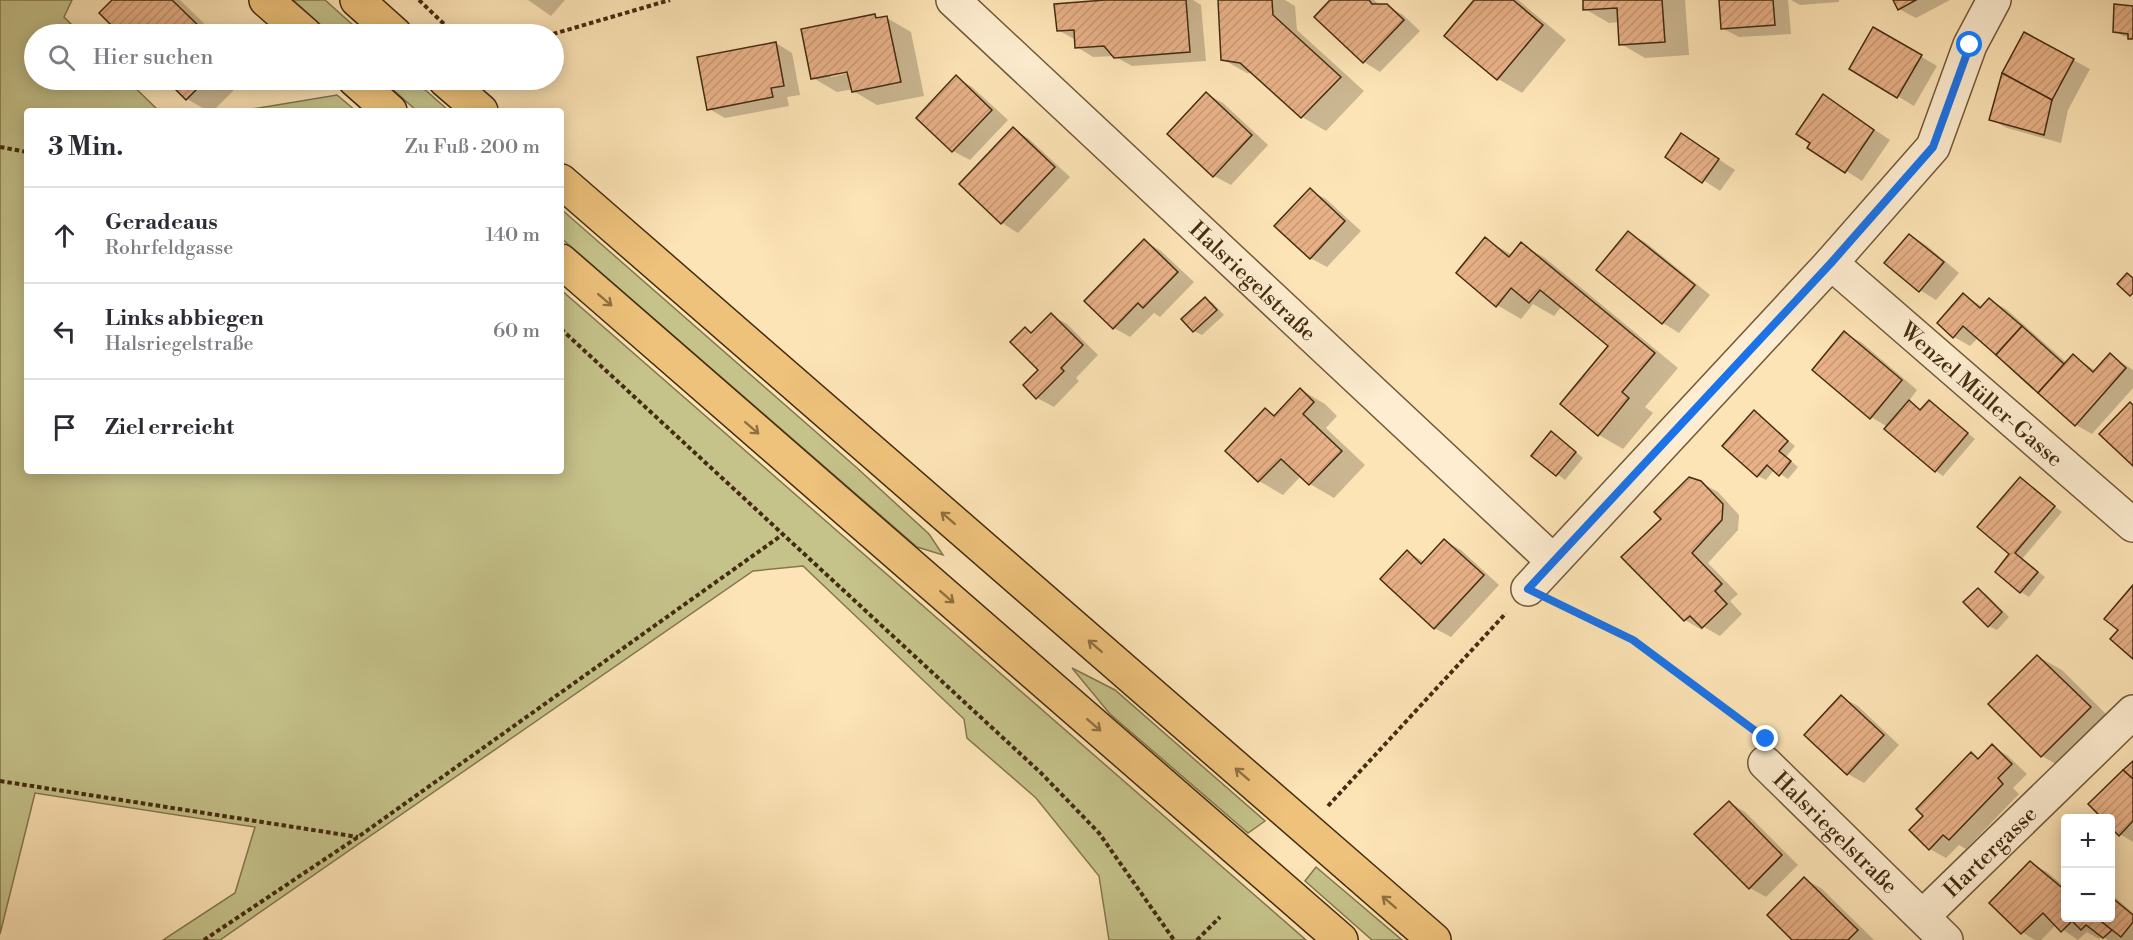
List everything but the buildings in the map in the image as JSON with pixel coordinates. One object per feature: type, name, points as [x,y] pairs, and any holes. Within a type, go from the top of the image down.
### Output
[{"type":"main road","points":[[266,0],[294,24]]},
{"type":"main road","points":[[357,0],[384,24]]},
{"type":"main road","points":[[366,90],[387,108]]},
{"type":"main road","points":[[457,90],[478,108]]},
{"type":"main road","points":[[564,184],[1434,940]]},
{"type":"main road","points":[[564,264],[1341,940]]},
{"type":"street","name":"Halsriegelstraße","points":[[953,0],[1553,561]]},
{"type":"street","points":[[1528,589],[1831,263],[1933,147],[1970,45],[1994,0]]},
{"type":"street","name":"Wenzel Müller-Gasse","points":[[1831,263],[2133,525]]},
{"type":"street","name":"Hartergasse","points":[[1923,916],[2133,712]]},
{"type":"street","name":"Halsriegelstraße","points":[[1765,763],[1946,940]]},
{"type":"path","points":[[419,0],[444,24]]},
{"type":"path","points":[[564,31],[670,0]]},
{"type":"path","points":[[0,147],[24,151]]},
{"type":"path","points":[[564,332],[1050,782],[1099,833],[1174,940]]},
{"type":"path","points":[[204,940],[358,837],[782,535]]},
{"type":"path","points":[[1321,813],[1528,589]]},
{"type":"path","name":"Halsriegelstraße","points":[[1528,589],[1633,640],[1766,739],[1765,763]]},
{"type":"path","points":[[0,781],[358,837]]},
{"type":"path","points":[[1197,940],[1220,917]]},
{"type":"shaded area","points":[[0,0],[72,0],[64,17],[71,24],[24,24],[24,90],[137,90],[156,108],[24,108],[24,474],[564,474],[564,293],[1306,940],[1109,940],[1099,876],[1036,798],[967,738],[964,719],[803,566],[753,571],[220,940],[163,940],[235,893],[255,827],[35,793],[0,934]]},
{"type":"shaded area","points":[[293,0],[325,0],[352,24],[320,24]]},
{"type":"shaded area","points":[[393,90],[425,90],[446,108],[414,108]]},
{"type":"shaded area","points":[[337,95],[352,108],[258,108]]},
{"type":"shaded area","points":[[564,212],[856,467],[929,534],[943,555],[917,547],[564,241]]},
{"type":"shaded area","points":[[1072,668],[1115,690],[1265,821],[1248,833],[1110,714]]},
{"type":"shaded area","points":[[1316,867],[1402,940],[1372,940],[1305,881]]},
{"type":"route","points":[[1766,739],[1633,640],[1528,589],[1831,263],[1933,147],[1970,45]]}]
